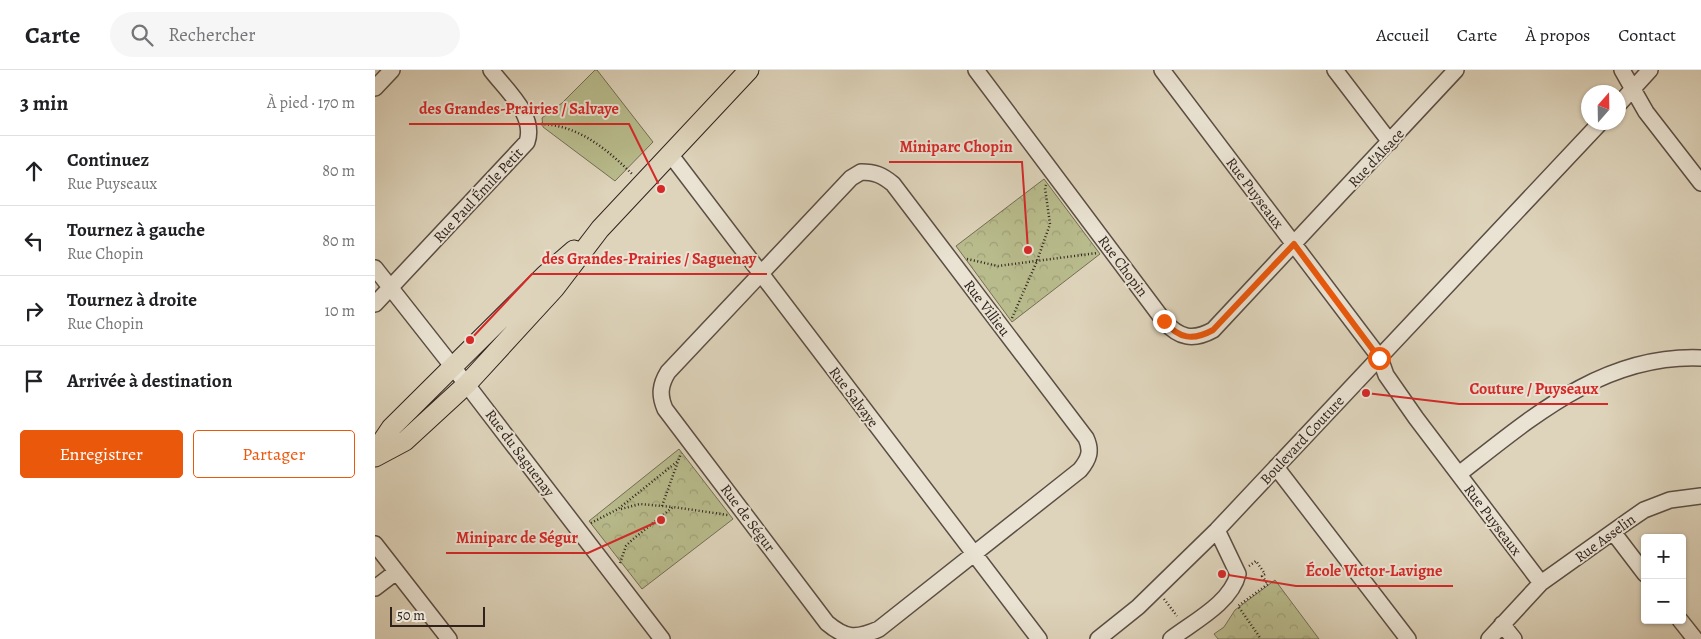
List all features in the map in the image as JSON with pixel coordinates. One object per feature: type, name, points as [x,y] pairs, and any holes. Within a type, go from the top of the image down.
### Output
[{"type":"main road","points":[[375,457],[405,441],[467,384],[555,288],[599,229],[749,70]]},
{"type":"main road","points":[[375,452],[391,428],[545,275],[599,229]]},
{"type":"street","points":[[375,88],[392,70]]},
{"type":"street","points":[[491,70],[521,110],[529,124]]},
{"type":"street","name":"Rue Chopin","points":[[976,70],[1173,332],[1185,338],[1193,338],[1200,337],[1213,330],[1294,244]]},
{"type":"street","name":"Rue Puyseaux","points":[[1162,70],[1379,358],[1386,375],[1541,584]]},
{"type":"street","points":[[1335,70],[1390,142]]},
{"type":"street","name":"Rue d'Alsace","points":[[1294,244],[1457,70]]},
{"type":"street","points":[[1622,70],[1646,112],[1701,183]]},
{"type":"street","points":[[1626,96],[1651,70]]},
{"type":"street","name":"Rue Paul Émile Petit","points":[[375,304],[520,151],[530,132],[529,124]]},
{"type":"street","name":"Boulevard Couture","points":[[1098,639],[1156,590],[1217,530],[1593,130]]},
{"type":"street","name":"Rue Salvaye","points":[[670,154],[1039,639]]},
{"type":"street","name":"Rue Villieu","points":[[761,274],[851,178],[861,172],[873,172],[888,180],[1007,334],[1086,438],[1090,446],[1089,455],[1080,470],[975,555]]},
{"type":"street","name":"Rue du Saguenay","points":[[375,268],[467,384],[662,639]]},
{"type":"street","name":"Rue de Ségur","points":[[761,274],[667,372],[662,381],[661,400],[687,438],[827,623],[837,633],[851,638],[866,636],[879,629],[975,555]]},
{"type":"street","points":[[1459,474],[1557,399],[1583,385],[1626,369],[1660,360],[1701,358]]},
{"type":"street","points":[[1276,467],[1408,639]]},
{"type":"street","name":"Rue Asselin","points":[[1489,639],[1541,584],[1645,510],[1670,500],[1701,496]]},
{"type":"street","points":[[1171,639],[1216,605],[1237,580],[1238,574],[1217,530]]},
{"type":"street","points":[[1613,532],[1641,569]]},
{"type":"street","points":[[375,544],[449,639]]},
{"type":"street","points":[[375,588],[396,572]]},
{"type":"street","points":[[1502,624],[1514,639]]},
{"type":"street","points":[[1683,624],[1695,639]]},
{"type":"path","points":[[529,124],[543,124],[574,130],[591,139],[619,161],[641,184]]},
{"type":"path","points":[[1007,334],[1050,224],[1045,188],[1052,172]]},
{"type":"path","points":[[946,254],[998,266],[1112,251]]},
{"type":"path","points":[[662,506],[687,438]]},
{"type":"path","points":[[579,530],[618,509],[678,461]]},
{"type":"path","points":[[618,509],[640,504],[747,517]]},
{"type":"path","points":[[617,580],[626,546],[673,507]]},
{"type":"path","points":[[1156,590],[1177,616]]},
{"type":"green space","points":[[597,70],[653,142],[615,181],[543,127],[542,118],[562,103]]},
{"type":"green space","points":[[1044,179],[1100,254],[1012,322],[956,246]]},
{"type":"green space","points":[[679,449],[733,519],[642,589],[589,521]]},
{"type":"green space","points":[[1275,580],[1319,639],[1218,639],[1214,634],[1224,627],[1235,610]]},
{"type":"place","name":"des Grandes-Prairies / Salvaye","points":[[661,189]]},
{"type":"place","name":"Miniparc Chopin","points":[[1028,250]]},
{"type":"place","name":"des Grandes-Prairies / Saguenay","points":[[470,340]]},
{"type":"place","name":"Couture / Puyseaux","points":[[1366,393]]},
{"type":"place","name":"Miniparc de Ségur","points":[[661,520]]},
{"type":"place","name":"École Victor-Lavigne","points":[[1222,574]]},
{"type":"route","points":[[1164,321],[1173,332],[1185,338],[1200,337],[1213,330],[1294,244],[1379,358]]}]
